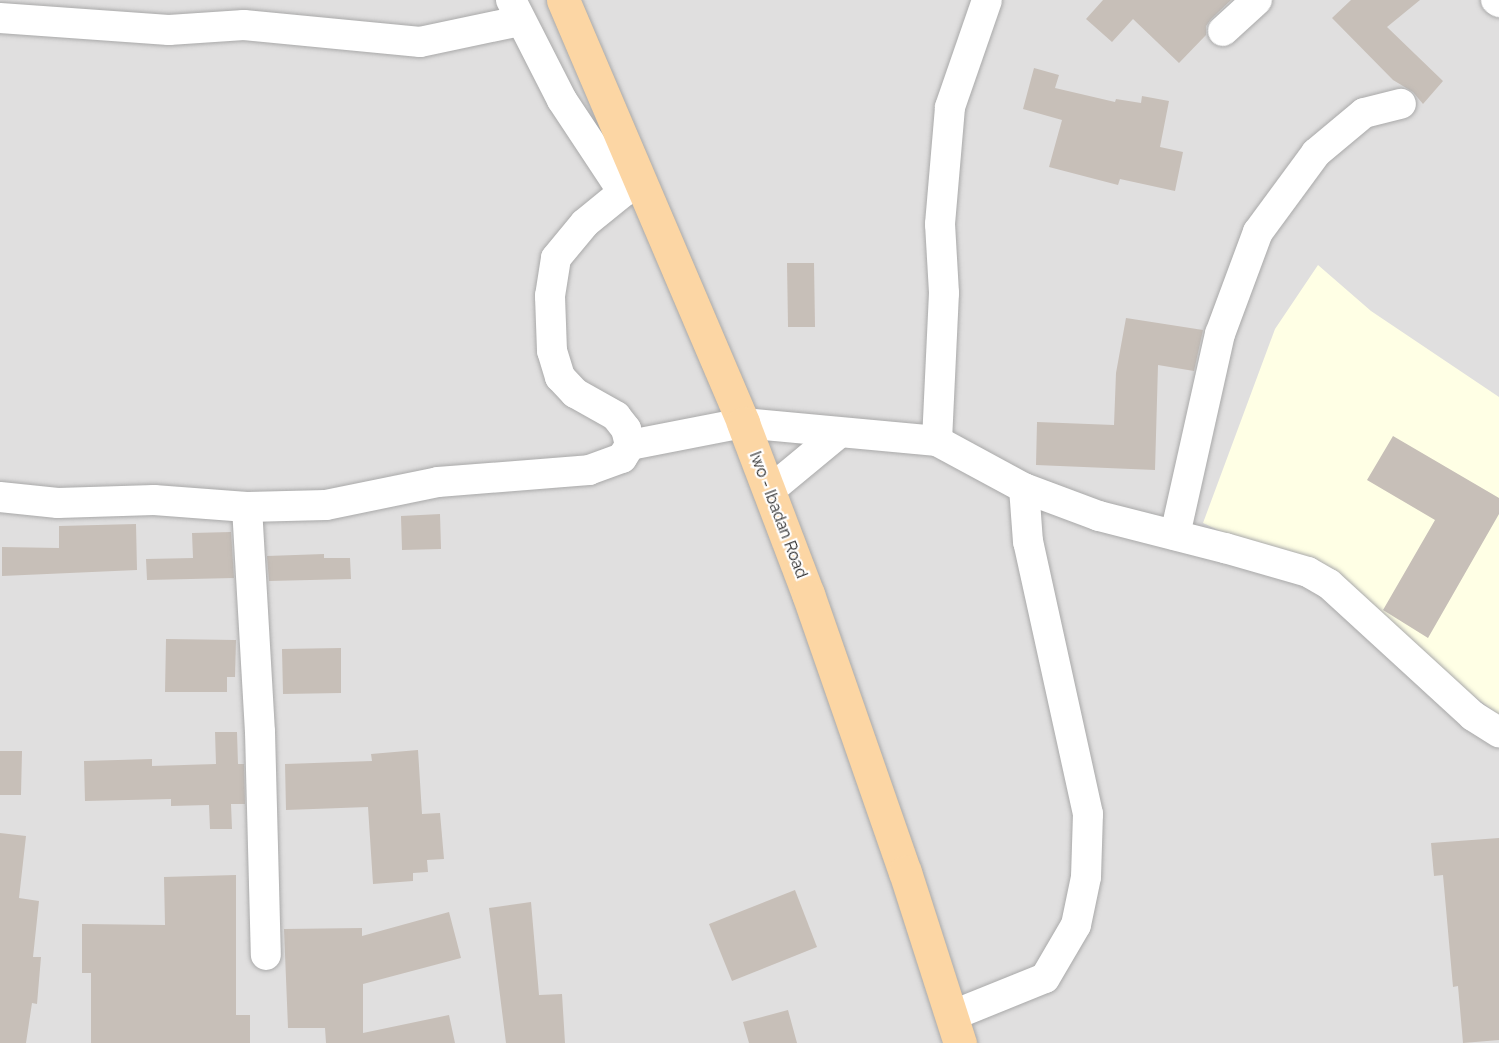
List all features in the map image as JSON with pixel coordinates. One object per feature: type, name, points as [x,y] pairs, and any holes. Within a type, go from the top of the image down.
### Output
[{"type":"main road","name":"Iwo - Ibadan Road","points":[[563,0],[632,187],[743,423],[769,491],[906,872],[956,1029]]},
{"type":"street","points":[[937,441],[944,293],[940,224],[950,108],[987,0]]},
{"type":"street","points":[[1223,31],[1257,0]]},
{"type":"street","points":[[0,18],[169,30],[240,13],[420,42],[515,10],[562,100],[632,187],[585,224],[556,258],[550,296],[552,351],[560,377],[575,393],[616,416],[626,429],[630,446]]},
{"type":"street","points":[[1175,535],[1220,333],[1258,232],[1316,153],[1364,113],[1401,104]]},
{"type":"street","points":[[0,497],[58,503],[154,500],[247,507],[326,505],[438,482],[589,470],[622,458],[630,446],[743,423],[937,441],[1024,488],[1099,516],[1308,572],[1329,584],[1473,716],[1499,732]]},
{"type":"street","points":[[769,491],[839,433]]},
{"type":"street","points":[[956,1029],[1045,978],[1076,925],[1086,876],[1088,814],[1028,542],[1024,488]]},
{"type":"street","points":[[247,507],[260,732],[266,955]]},
{"type":"shaded area","points":[[0,0],[1499,0],[1499,1043],[0,1043]]},
{"type":"shaded area","points":[[1318,265],[1371,311],[1499,397],[1499,715],[1308,572],[1203,523],[1275,329]]},
{"type":"building","points":[[1103,0],[1231,0],[1211,19],[1206,26],[1206,35],[1179,63],[1133,19],[1112,42],[1086,19]]},
{"type":"building","points":[[1351,0],[1420,0],[1387,27],[1443,81],[1423,104],[1413,92],[1393,80],[1332,18]]},
{"type":"building","points":[[1034,68],[1059,75],[1055,88],[1115,102],[1116,99],[1141,103],[1142,96],[1169,101],[1160,147],[1183,152],[1175,191],[1120,179],[1118,185],[1049,167],[1062,120],[1023,109]]},
{"type":"building","points":[[787,263],[814,263],[815,327],[788,327]]},
{"type":"building","points":[[1126,318],[1203,330],[1194,371],[1158,365],[1155,470],[1036,465],[1037,422],[1114,425],[1116,373]]},
{"type":"building","points":[[1393,436],[1499,498],[1499,514],[1428,638],[1383,610],[1435,520],[1367,480]]},
{"type":"building","points":[[440,514],[441,549],[402,550],[401,516]]},
{"type":"building","points":[[136,524],[137,570],[2,576],[2,547],[59,548],[59,526]]},
{"type":"building","points":[[231,532],[234,578],[147,580],[146,559],[193,558],[192,533]]},
{"type":"building","points":[[324,554],[324,558],[350,558],[351,579],[269,581],[267,556]]},
{"type":"building","points":[[166,639],[236,640],[235,677],[227,677],[227,692],[165,692]]},
{"type":"building","points":[[341,648],[341,693],[283,694],[282,649]]},
{"type":"building","points":[[215,732],[237,732],[238,764],[244,764],[245,804],[231,804],[232,829],[210,829],[209,805],[171,806],[171,799],[85,801],[84,761],[152,759],[152,766],[216,764]]},
{"type":"building","points":[[418,750],[422,814],[440,813],[444,859],[427,860],[428,872],[413,873],[413,881],[373,884],[368,807],[286,810],[285,764],[372,761],[371,754]]},
{"type":"building","points":[[0,751],[22,751],[21,795],[0,795]]},
{"type":"building","points":[[0,833],[26,836],[19,898],[39,901],[33,957],[41,957],[37,1004],[32,1003],[26,1043],[0,1043]]},
{"type":"building","points":[[1499,838],[1499,1040],[1463,1043],[1458,986],[1453,987],[1443,875],[1434,876],[1431,843]]},
{"type":"building","points":[[236,875],[236,1015],[250,1015],[250,1043],[91,1043],[91,973],[82,973],[82,924],[165,925],[164,877]]},
{"type":"building","points":[[795,890],[817,947],[732,981],[709,924]]},
{"type":"building","points":[[531,902],[539,995],[562,994],[565,1043],[506,1043],[489,908]]},
{"type":"building","points":[[449,912],[461,958],[363,984],[363,1033],[449,1015],[455,1043],[326,1043],[325,1028],[288,1028],[284,929],[362,928],[362,936]]},
{"type":"building","points":[[788,1010],[797,1043],[749,1043],[743,1022]]}]
